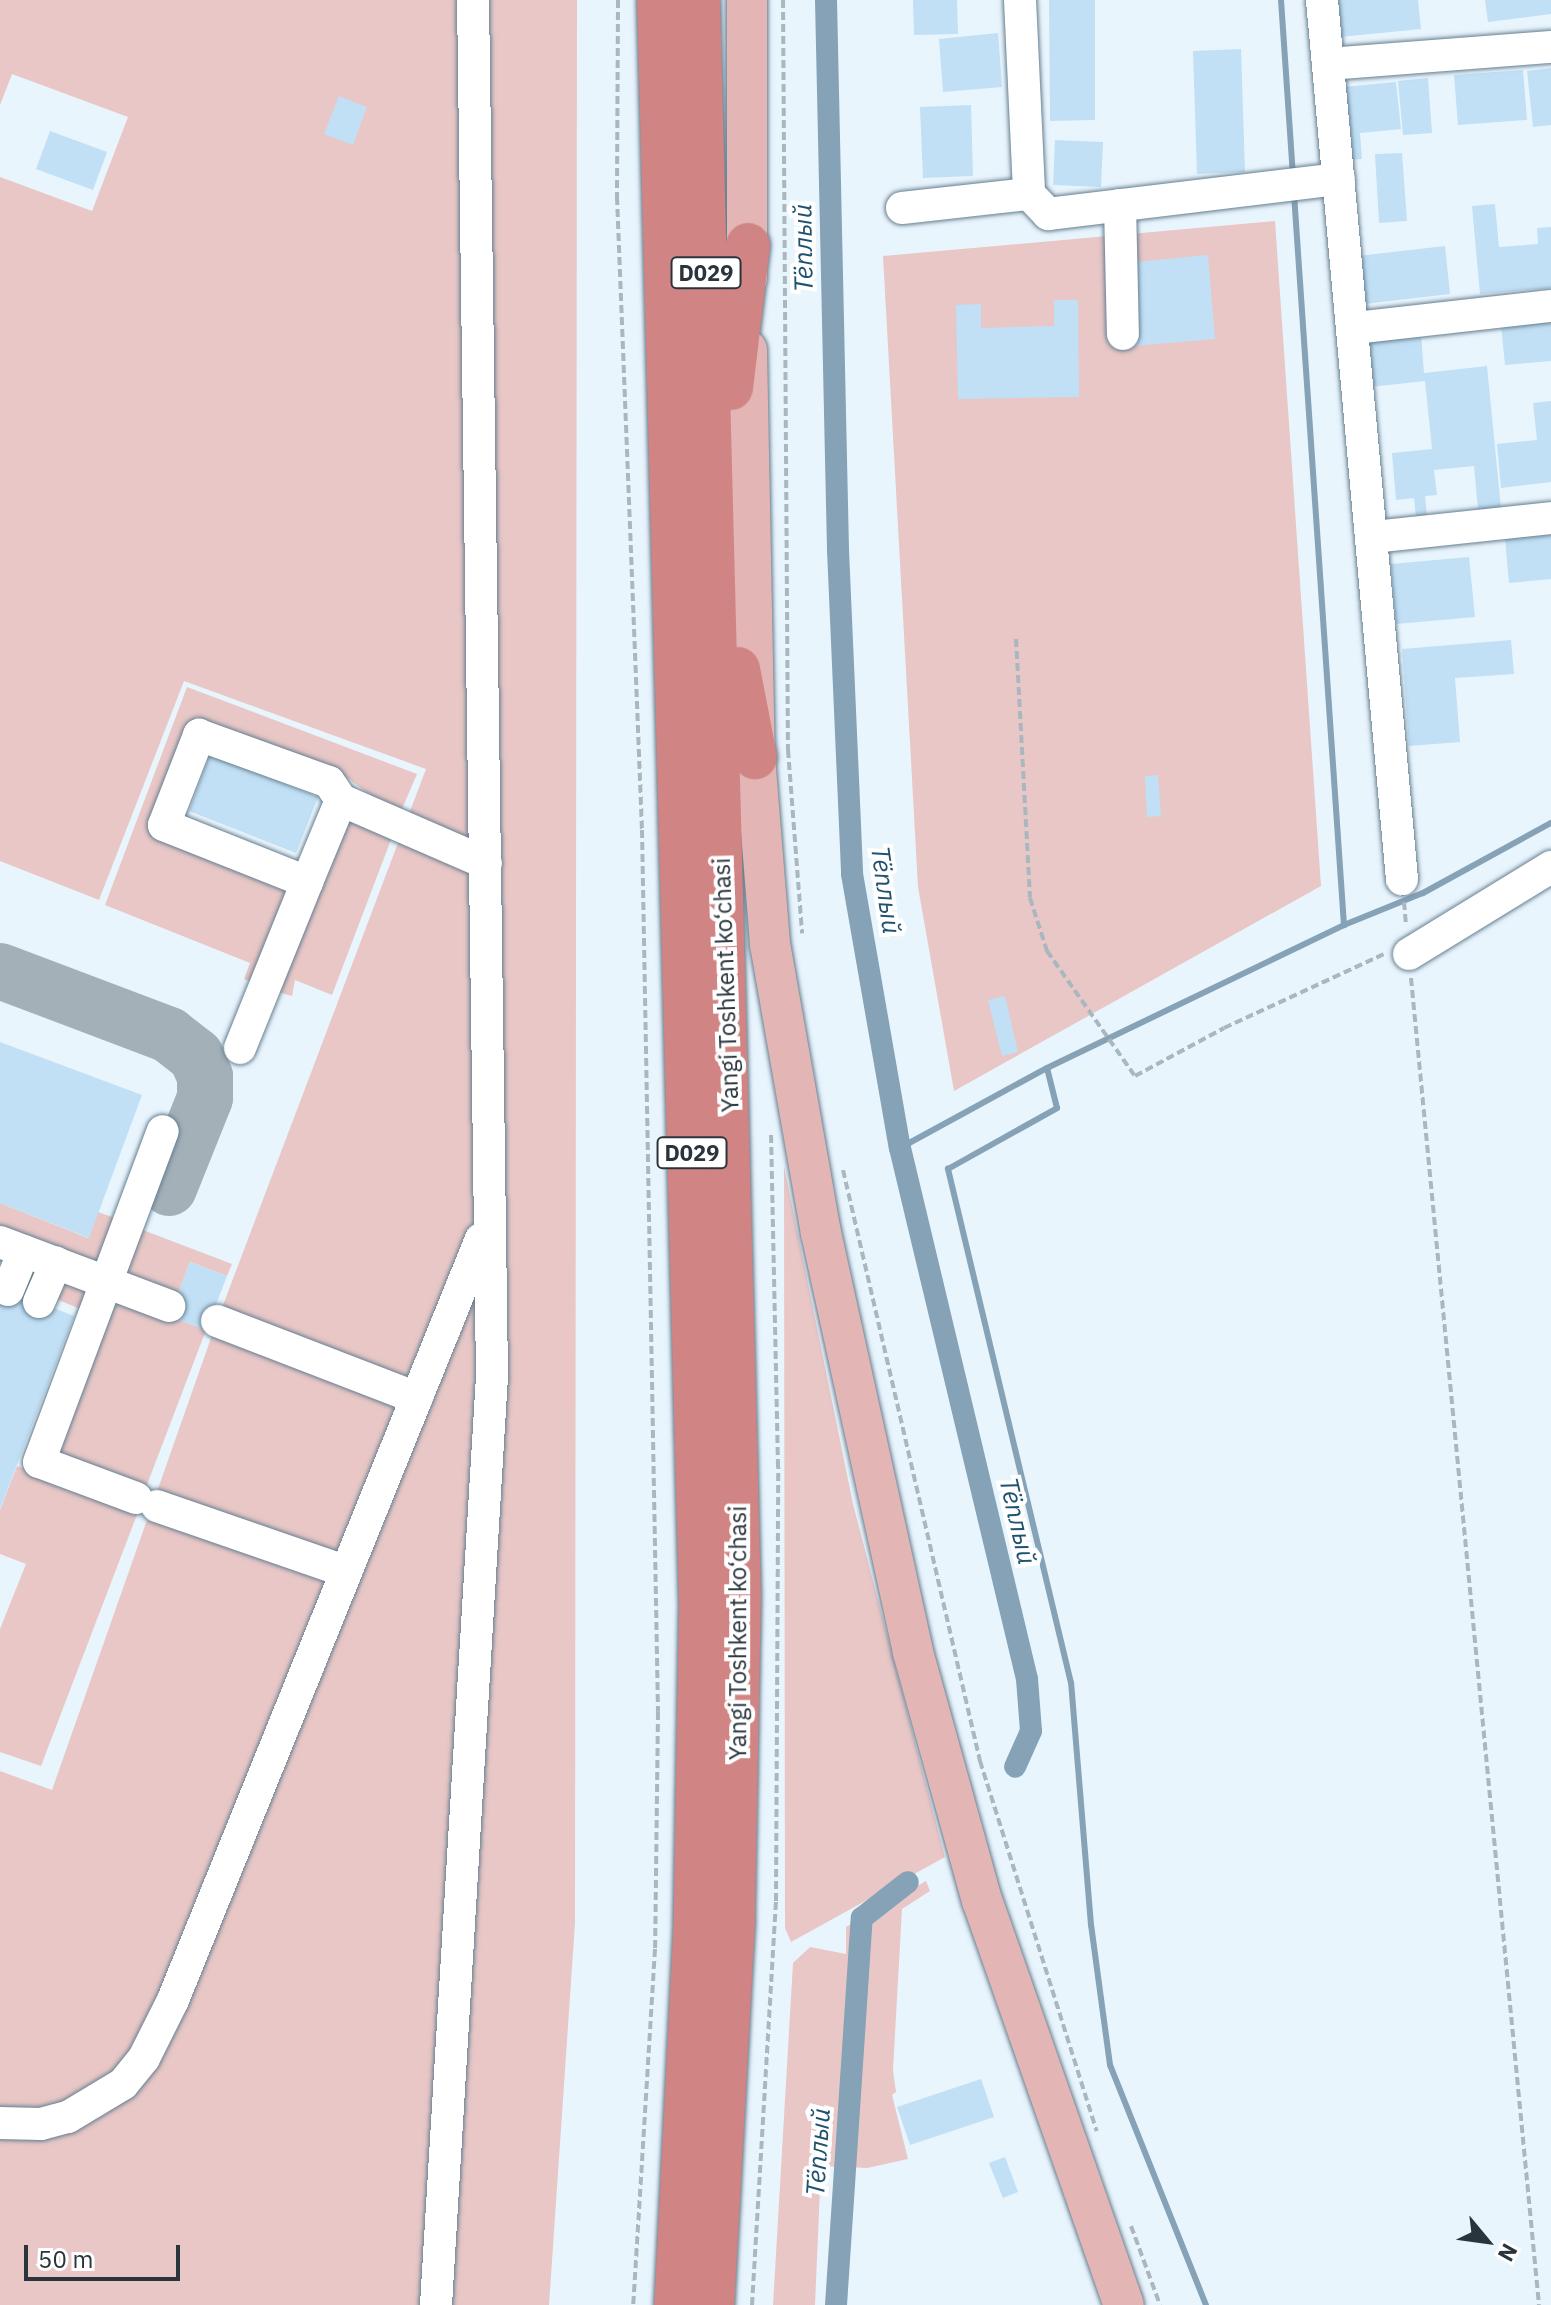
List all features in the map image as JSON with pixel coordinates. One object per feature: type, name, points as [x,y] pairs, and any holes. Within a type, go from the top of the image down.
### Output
[{"type":"highway","name":"Yangi Toshkent ko‘chasi","points":[[659,0],[701,1592],[695,1936],[676,2305]]},
{"type":"highway","name":"Yangi Toshkent ko‘chasi","points":[[698,0],[739,1596],[733,1906],[712,2305]]},
{"type":"highway","points":[[748,245],[713,545],[772,750]]},
{"type":"main road","points":[[747,0],[747,504],[772,750],[770,944],[821,1233],[913,1652],[982,1900],[1124,2305]]},
{"type":"street","points":[[436,2305],[492,1376],[487,1224],[486,863],[473,0]]},
{"type":"street","points":[[1020,0],[1029,194],[1048,214],[1326,181]]},
{"type":"street","points":[[1322,0],[1328,64],[1326,181],[1354,328],[1402,879]]},
{"type":"street","points":[[1328,64],[1551,47]]},
{"type":"street","points":[[902,208],[1029,194]]},
{"type":"street","points":[[1120,205],[1123,334]]},
{"type":"street","points":[[1354,328],[1551,306]]},
{"type":"street","points":[[1374,537],[1551,518]]},
{"type":"street","points":[[307,882],[164,825],[199,735],[329,782],[341,800],[486,863]]},
{"type":"street","points":[[240,1048],[341,800]]},
{"type":"street","points":[[1408,949],[1551,867]]},
{"type":"street","points":[[163,1131],[39,1462],[345,1571]]},
{"type":"street","points":[[0,2123],[41,2124],[68,2117],[123,2084],[144,2058],[173,2000],[487,1224]]},
{"type":"street","points":[[8,1290],[12,1246],[169,1306]]},
{"type":"street","points":[[39,1302],[56,1263]]},
{"type":"street","points":[[217,1321],[417,1398]]},
{"type":"path","points":[[618,0],[617,197],[642,830],[658,1712],[655,1949],[633,2305]]},
{"type":"path","points":[[783,0],[772,750],[802,943]]},
{"type":"path","points":[[1016,639],[1030,898],[1047,951],[1135,1076],[1224,1028],[1408,949]]},
{"type":"path","points":[[772,750],[784,820]]},
{"type":"path","points":[[1402,879],[1539,2305]]},
{"type":"path","points":[[752,2305],[776,1901],[778,1483],[771,1125]]},
{"type":"path","points":[[840,1161],[980,1761],[1100,2139]]},
{"type":"path","points":[[1130,2223],[1160,2305]]},
{"type":"shaded area","points":[[0,0],[577,0],[575,1923],[549,2305],[0,2305],[0,1771],[52,1790],[217,1321],[426,769],[184,681],[99,900],[0,861],[0,177],[92,211],[128,117],[12,74],[0,105]]},
{"type":"shaded area","points":[[1275,221],[1321,886],[954,1091],[918,887],[883,256]]},
{"type":"shaded area","points":[[187,687],[417,774],[399,816],[346,777],[196,717],[153,830],[290,884],[251,982],[244,979],[250,963],[105,905]]},
{"type":"shaded area","points":[[348,821],[392,837],[332,995],[295,980],[292,996],[278,992]]},
{"type":"shaded area","points":[[784,1166],[853,1504],[945,1857],[791,1942],[785,1928]]},
{"type":"shaded area","points":[[0,1203],[88,1238],[98,1212],[121,1220],[103,1266],[0,1234]]},
{"type":"shaded area","points":[[135,1227],[232,1264],[227,1276],[190,1262],[176,1299],[120,1272]]},
{"type":"shaded area","points":[[55,1280],[89,1284],[85,1311],[49,1296]]},
{"type":"shaded area","points":[[116,1296],[206,1330],[145,1490],[49,1455]]},
{"type":"shaded area","points":[[17,1466],[138,1512],[41,1766],[0,1752],[0,1629],[26,1564],[0,1554],[0,1510]]},
{"type":"shaded area","points":[[926,1881],[930,1891],[902,1909],[893,2070],[896,2092],[892,2095],[908,2159],[867,2168],[821,2166],[815,2305],[773,2305],[793,1963],[810,1947],[846,1954],[846,1927]]},
{"type":"building","points":[[913,0],[957,0],[958,34],[914,35]]},
{"type":"building","points":[[1049,0],[1095,0],[1095,120],[1050,121]]},
{"type":"building","points":[[1326,0],[1418,0],[1421,29],[1330,38]]},
{"type":"building","points":[[1485,0],[1551,0],[1551,14],[1488,22]]},
{"type":"building","points":[[998,33],[1002,87],[943,92],[939,39]]},
{"type":"building","points":[[1241,49],[1245,172],[1197,174],[1193,51]]},
{"type":"building","points":[[1551,68],[1551,125],[1533,127],[1527,71]]},
{"type":"building","points":[[1523,70],[1527,120],[1458,125],[1454,75]]},
{"type":"building","points":[[1428,78],[1432,133],[1403,135],[1398,81]]},
{"type":"building","points":[[1396,82],[1401,129],[1360,133],[1362,159],[1340,161],[1333,88]]},
{"type":"building","points":[[339,96],[367,107],[353,145],[324,134]]},
{"type":"building","points":[[971,105],[973,176],[923,178],[920,107]]},
{"type":"building","points":[[50,131],[107,152],[93,190],[36,169]]},
{"type":"building","points":[[1055,140],[1103,142],[1101,187],[1053,185]]},
{"type":"building","points":[[1402,153],[1407,221],[1379,223],[1375,154]]},
{"type":"building","points":[[1495,204],[1499,247],[1538,244],[1537,228],[1551,227],[1551,288],[1480,294],[1472,206]]},
{"type":"building","points":[[1445,246],[1450,294],[1355,305],[1349,257]]},
{"type":"building","points":[[1208,255],[1215,339],[1133,346],[1126,263]]},
{"type":"building","points":[[1054,300],[1078,300],[1079,397],[958,399],[956,305],[981,304],[981,328],[1054,326]]},
{"type":"building","points":[[1551,319],[1551,361],[1505,365],[1501,325]]},
{"type":"building","points":[[1421,334],[1424,373],[1487,366],[1501,508],[1478,510],[1474,466],[1434,470],[1437,495],[1425,496],[1427,516],[1416,517],[1414,498],[1396,500],[1392,453],[1432,449],[1425,381],[1361,388],[1357,341]]},
{"type":"building","points":[[1551,401],[1551,482],[1501,488],[1497,444],[1537,440],[1533,403]]},
{"type":"building","points":[[1551,534],[1551,579],[1509,583],[1505,539]]},
{"type":"building","points":[[1469,557],[1475,617],[1396,624],[1391,564]]},
{"type":"building","points":[[1511,640],[1514,674],[1455,678],[1460,742],[1409,746],[1402,649]]},
{"type":"building","points":[[210,755],[318,797],[296,853],[189,811]]},
{"type":"building","points":[[1158,775],[1161,816],[1147,817],[1145,776]]},
{"type":"building","points":[[1005,996],[1018,1052],[1002,1056],[988,1000]]},
{"type":"building","points":[[0,1042],[142,1095],[89,1238],[0,1203]]},
{"type":"building","points":[[190,1262],[227,1276],[206,1330],[169,1316]]},
{"type":"building","points":[[0,1287],[74,1316],[0,1509]]},
{"type":"building","points":[[981,2079],[994,2117],[910,2145],[897,2107]]},
{"type":"building","points":[[1005,2157],[1018,2192],[1003,2198],[989,2163]]},
{"type":"waterway","name":"Тёплый","points":[[826,0],[838,550],[852,874],[900,1148],[1027,1679],[1031,1731],[1015,1767]]},
{"type":"waterway","points":[[1281,0],[1293,175]]},
{"type":"waterway","points":[[1294,194],[1344,925]]},
{"type":"waterway","points":[[1206,2305],[1110,2065],[1091,1925],[1071,1683],[948,1169],[1057,1108],[1047,1068],[1344,925],[1423,893],[1551,823]]},
{"type":"waterway","points":[[900,1148],[1047,1068]]},
{"type":"waterway","name":"Тёплый","points":[[836,2305],[862,1918],[908,1882]]},
{"type":"taxiway","points":[[0,971],[169,1035],[196,1056],[205,1076],[205,1098],[169,1188]]}]
